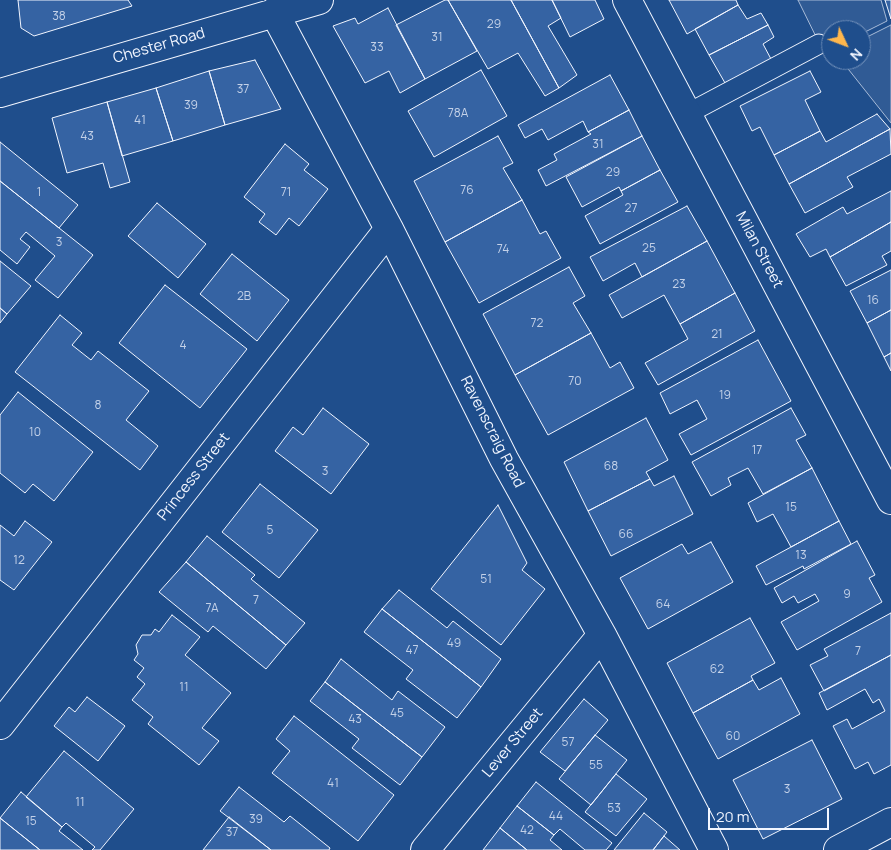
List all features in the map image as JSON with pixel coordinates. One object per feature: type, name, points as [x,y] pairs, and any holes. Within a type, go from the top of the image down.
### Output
[{"type":"street","name":"Chester Road","points":[[0,93],[319,0]]},
{"type":"street","name":"Milan Street","points":[[627,0],[891,500]]},
{"type":"street","name":"Ravenscraig Road","points":[[274,12],[388,228],[504,459],[602,635],[714,850]]},
{"type":"street","name":"Princess Street","points":[[0,725],[388,228]]},
{"type":"street","name":"Lever Street","points":[[425,850],[602,635]]},
{"type":"street","points":[[838,850],[891,822]]},
{"type":"lane","points":[[687,114],[819,44]]},
{"type":"shaded area","points":[[798,0],[881,0],[887,21],[871,29],[871,20],[821,20],[821,47]]},
{"type":"shaded area","points":[[891,25],[891,123],[849,70],[871,70],[871,35]]},
{"type":"building","points":[[18,0],[128,0],[132,6],[34,36],[21,28]]},
{"type":"building","points":[[448,0],[477,51],[425,79],[396,25]]},
{"type":"building","points":[[448,0],[511,0],[559,88],[545,96],[518,53],[488,69]]},
{"type":"building","points":[[511,0],[552,0],[561,18],[548,26],[577,75],[559,88]]},
{"type":"building","points":[[552,0],[595,0],[604,19],[570,37]]},
{"type":"building","points":[[669,0],[736,0],[738,5],[687,34]]},
{"type":"building","points":[[885,0],[891,0],[891,19]]},
{"type":"building","points":[[738,5],[747,19],[761,13],[768,25],[709,55],[695,29]]},
{"type":"building","points":[[388,8],[425,79],[400,93],[389,71],[365,83],[333,26],[355,18],[358,24]]},
{"type":"building","points":[[768,25],[774,37],[763,44],[771,59],[725,83],[709,55]]},
{"type":"building","points":[[255,60],[281,109],[225,125],[209,71]]},
{"type":"building","points":[[481,70],[507,116],[434,157],[408,111]]},
{"type":"building","points":[[209,71],[225,125],[173,141],[156,88]]},
{"type":"building","points":[[810,71],[821,92],[805,100],[820,131],[774,155],[760,127],[752,131],[740,106]]},
{"type":"building","points":[[610,75],[629,110],[588,132],[583,121],[548,140],[542,129],[525,138],[518,125]]},
{"type":"building","points":[[156,88],[173,141],[122,156],[107,102]]},
{"type":"building","points":[[107,102],[130,182],[110,188],[103,163],[67,173],[52,118]]},
{"type":"building","points":[[629,110],[642,136],[546,186],[538,170],[557,160],[554,154],[591,134],[588,132]]},
{"type":"building","points":[[877,114],[890,129],[789,184],[774,155],[820,131],[826,142]]},
{"type":"building","points":[[890,129],[891,154],[847,177],[853,187],[805,213],[789,184]]},
{"type":"building","points":[[498,136],[513,163],[503,168],[522,200],[445,242],[414,181]]},
{"type":"building","points":[[642,136],[660,170],[621,191],[619,187],[582,207],[566,177]]},
{"type":"building","points":[[0,142],[78,205],[59,228],[0,181]]},
{"type":"building","points":[[285,144],[309,164],[304,170],[328,189],[299,226],[289,218],[276,235],[259,222],[265,214],[244,197]]},
{"type":"building","points":[[660,170],[678,202],[600,244],[585,216],[623,195],[621,191]]},
{"type":"building","points":[[0,181],[93,255],[58,298],[35,280],[55,256],[26,232],[20,239],[30,247],[17,264],[0,250]]},
{"type":"building","points":[[891,191],[891,222],[830,257],[826,249],[810,257],[796,234],[843,207],[847,214]]},
{"type":"building","points":[[522,200],[540,234],[546,231],[561,258],[479,303],[445,242]]},
{"type":"building","points":[[157,203],[206,244],[178,278],[128,236]]},
{"type":"building","points":[[687,206],[707,241],[642,277],[635,263],[603,281],[590,257]]},
{"type":"building","points":[[891,222],[891,251],[882,256],[887,265],[846,286],[830,257]]},
{"type":"building","points":[[707,241],[735,293],[680,324],[664,295],[622,318],[609,295]]},
{"type":"building","points":[[232,254],[289,300],[257,341],[200,294]]},
{"type":"building","points":[[0,261],[31,286],[7,314],[0,308]]},
{"type":"building","points":[[569,267],[585,296],[573,303],[591,333],[515,375],[483,314]]},
{"type":"building","points":[[891,270],[891,310],[867,323],[850,291]]},
{"type":"building","points":[[165,285],[247,349],[200,408],[119,343]]},
{"type":"building","points":[[735,293],[755,331],[658,385],[645,363],[688,339],[680,324]]},
{"type":"building","points":[[0,308],[7,314],[0,323]]},
{"type":"building","points":[[891,310],[891,353],[884,357],[867,323]]},
{"type":"building","points":[[60,315],[82,333],[72,345],[91,360],[98,351],[149,391],[126,420],[158,446],[140,470],[15,372]]},
{"type":"building","points":[[591,333],[610,368],[620,362],[634,388],[548,435],[515,375]]},
{"type":"building","points":[[758,340],[791,401],[691,455],[679,434],[707,419],[697,400],[670,414],[660,393]]},
{"type":"building","points":[[891,353],[891,371],[884,357]]},
{"type":"building","points":[[18,392],[93,452],[54,501],[33,484],[25,493],[0,473],[0,415]]},
{"type":"building","points":[[323,408],[369,444],[331,494],[275,451],[293,427],[303,435]]},
{"type":"building","points":[[791,408],[806,435],[796,440],[812,468],[763,494],[748,468],[728,478],[731,485],[711,496],[692,462]]},
{"type":"building","points":[[646,418],[668,460],[646,472],[650,479],[588,511],[564,462]]},
{"type":"building","points":[[812,468],[839,521],[791,547],[773,514],[757,522],[748,503]]},
{"type":"building","points":[[674,476],[693,514],[611,556],[588,511],[650,479],[654,486]]},
{"type":"building","points":[[260,484],[318,530],[279,578],[222,532]]},
{"type":"building","points":[[498,505],[527,563],[522,570],[545,589],[501,645],[431,589]]},
{"type":"building","points":[[25,521],[52,542],[14,590],[0,580],[0,525],[14,536]]},
{"type":"building","points":[[839,521],[851,544],[804,569],[803,566],[766,585],[756,566]]},
{"type":"building","points":[[207,536],[255,575],[251,579],[305,623],[286,645],[186,562]]},
{"type":"building","points":[[857,541],[875,575],[869,578],[882,602],[797,650],[781,622],[819,601],[815,594],[798,603],[794,596],[782,603],[774,588]]},
{"type":"building","points":[[711,542],[733,582],[648,629],[620,578],[682,544],[688,554]]},
{"type":"building","points":[[186,562],[286,645],[266,669],[213,626],[208,632],[159,592]]},
{"type":"building","points":[[399,590],[447,628],[453,621],[501,659],[481,687],[382,609]]},
{"type":"building","points":[[382,609],[481,687],[457,718],[406,679],[413,670],[364,632]]},
{"type":"building","points":[[891,613],[891,655],[824,691],[810,665],[828,656],[824,649]]},
{"type":"building","points":[[172,615],[200,637],[185,655],[231,693],[202,728],[219,741],[199,765],[148,724],[153,717],[132,700],[145,684],[137,677],[144,668],[134,660],[138,654],[136,645],[142,635],[151,635],[155,629],[159,632]]},
{"type":"building","points":[[750,618],[775,663],[751,676],[753,680],[693,713],[667,663]]},
{"type":"building","points":[[891,655],[891,765],[874,774],[868,762],[855,769],[833,726],[847,719],[852,729],[885,711],[879,699],[873,703],[865,689],[827,710],[819,693]]},
{"type":"building","points":[[341,659],[392,700],[398,691],[445,727],[422,757],[325,682]]},
{"type":"building","points":[[781,678],[800,714],[718,759],[693,713],[753,680],[759,690]]},
{"type":"building","points":[[325,682],[422,757],[400,785],[352,748],[359,739],[310,701]]},
{"type":"building","points":[[87,697],[125,726],[98,761],[54,726],[69,707],[75,712]]},
{"type":"building","points":[[584,699],[608,720],[565,771],[540,752]]},
{"type":"building","points":[[294,716],[394,795],[358,841],[272,773],[290,751],[276,739]]},
{"type":"building","points":[[595,735],[627,760],[591,805],[559,779]]},
{"type":"building","points":[[812,740],[842,799],[763,839],[733,780]]},
{"type":"building","points":[[64,751],[134,809],[100,850],[92,850],[95,847],[66,823],[62,827],[26,797]]},
{"type":"building","points":[[616,774],[647,799],[616,836],[585,812]]},
{"type":"building","points":[[536,782],[612,843],[606,850],[585,850],[560,829],[554,835],[517,806]]},
{"type":"building","points":[[239,787],[284,822],[290,816],[330,848],[329,850],[271,850],[220,811]]},
{"type":"building","points":[[21,792],[62,827],[59,831],[83,850],[40,850],[0,818]]},
{"type":"building","points":[[517,806],[554,835],[550,840],[562,850],[527,850],[500,828]]},
{"type":"building","points":[[644,813],[667,832],[653,850],[614,850]]},
{"type":"building","points":[[229,817],[271,850],[203,850]]},
{"type":"building","points":[[0,818],[40,850],[0,850]]},
{"type":"building","points":[[500,828],[527,850],[483,850]]},
{"type":"building","points":[[664,836],[680,850],[653,850]]}]
